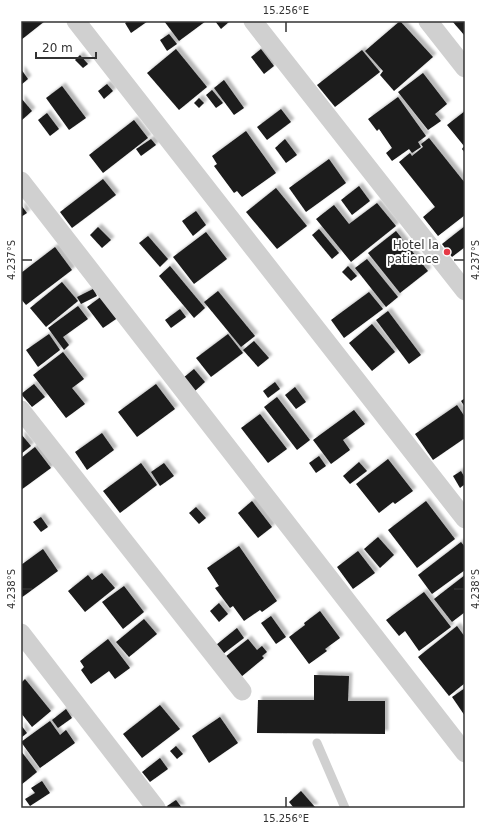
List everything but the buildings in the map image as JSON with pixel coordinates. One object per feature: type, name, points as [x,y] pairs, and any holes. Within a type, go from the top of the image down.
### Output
[{"type":"street","points":[[76,21],[465,519]]},
{"type":"street","points":[[253,21],[465,291]]},
{"type":"street","points":[[428,21],[465,68]]},
{"type":"street","points":[[21,181],[465,753]]},
{"type":"street","points":[[21,410],[242,691]]},
{"type":"street","points":[[21,633],[156,808]]},
{"type":"lane","points":[[317,743],[345,808]]},
{"type":"place","name":"Hotel la patience","points":[[447,252]]}]
